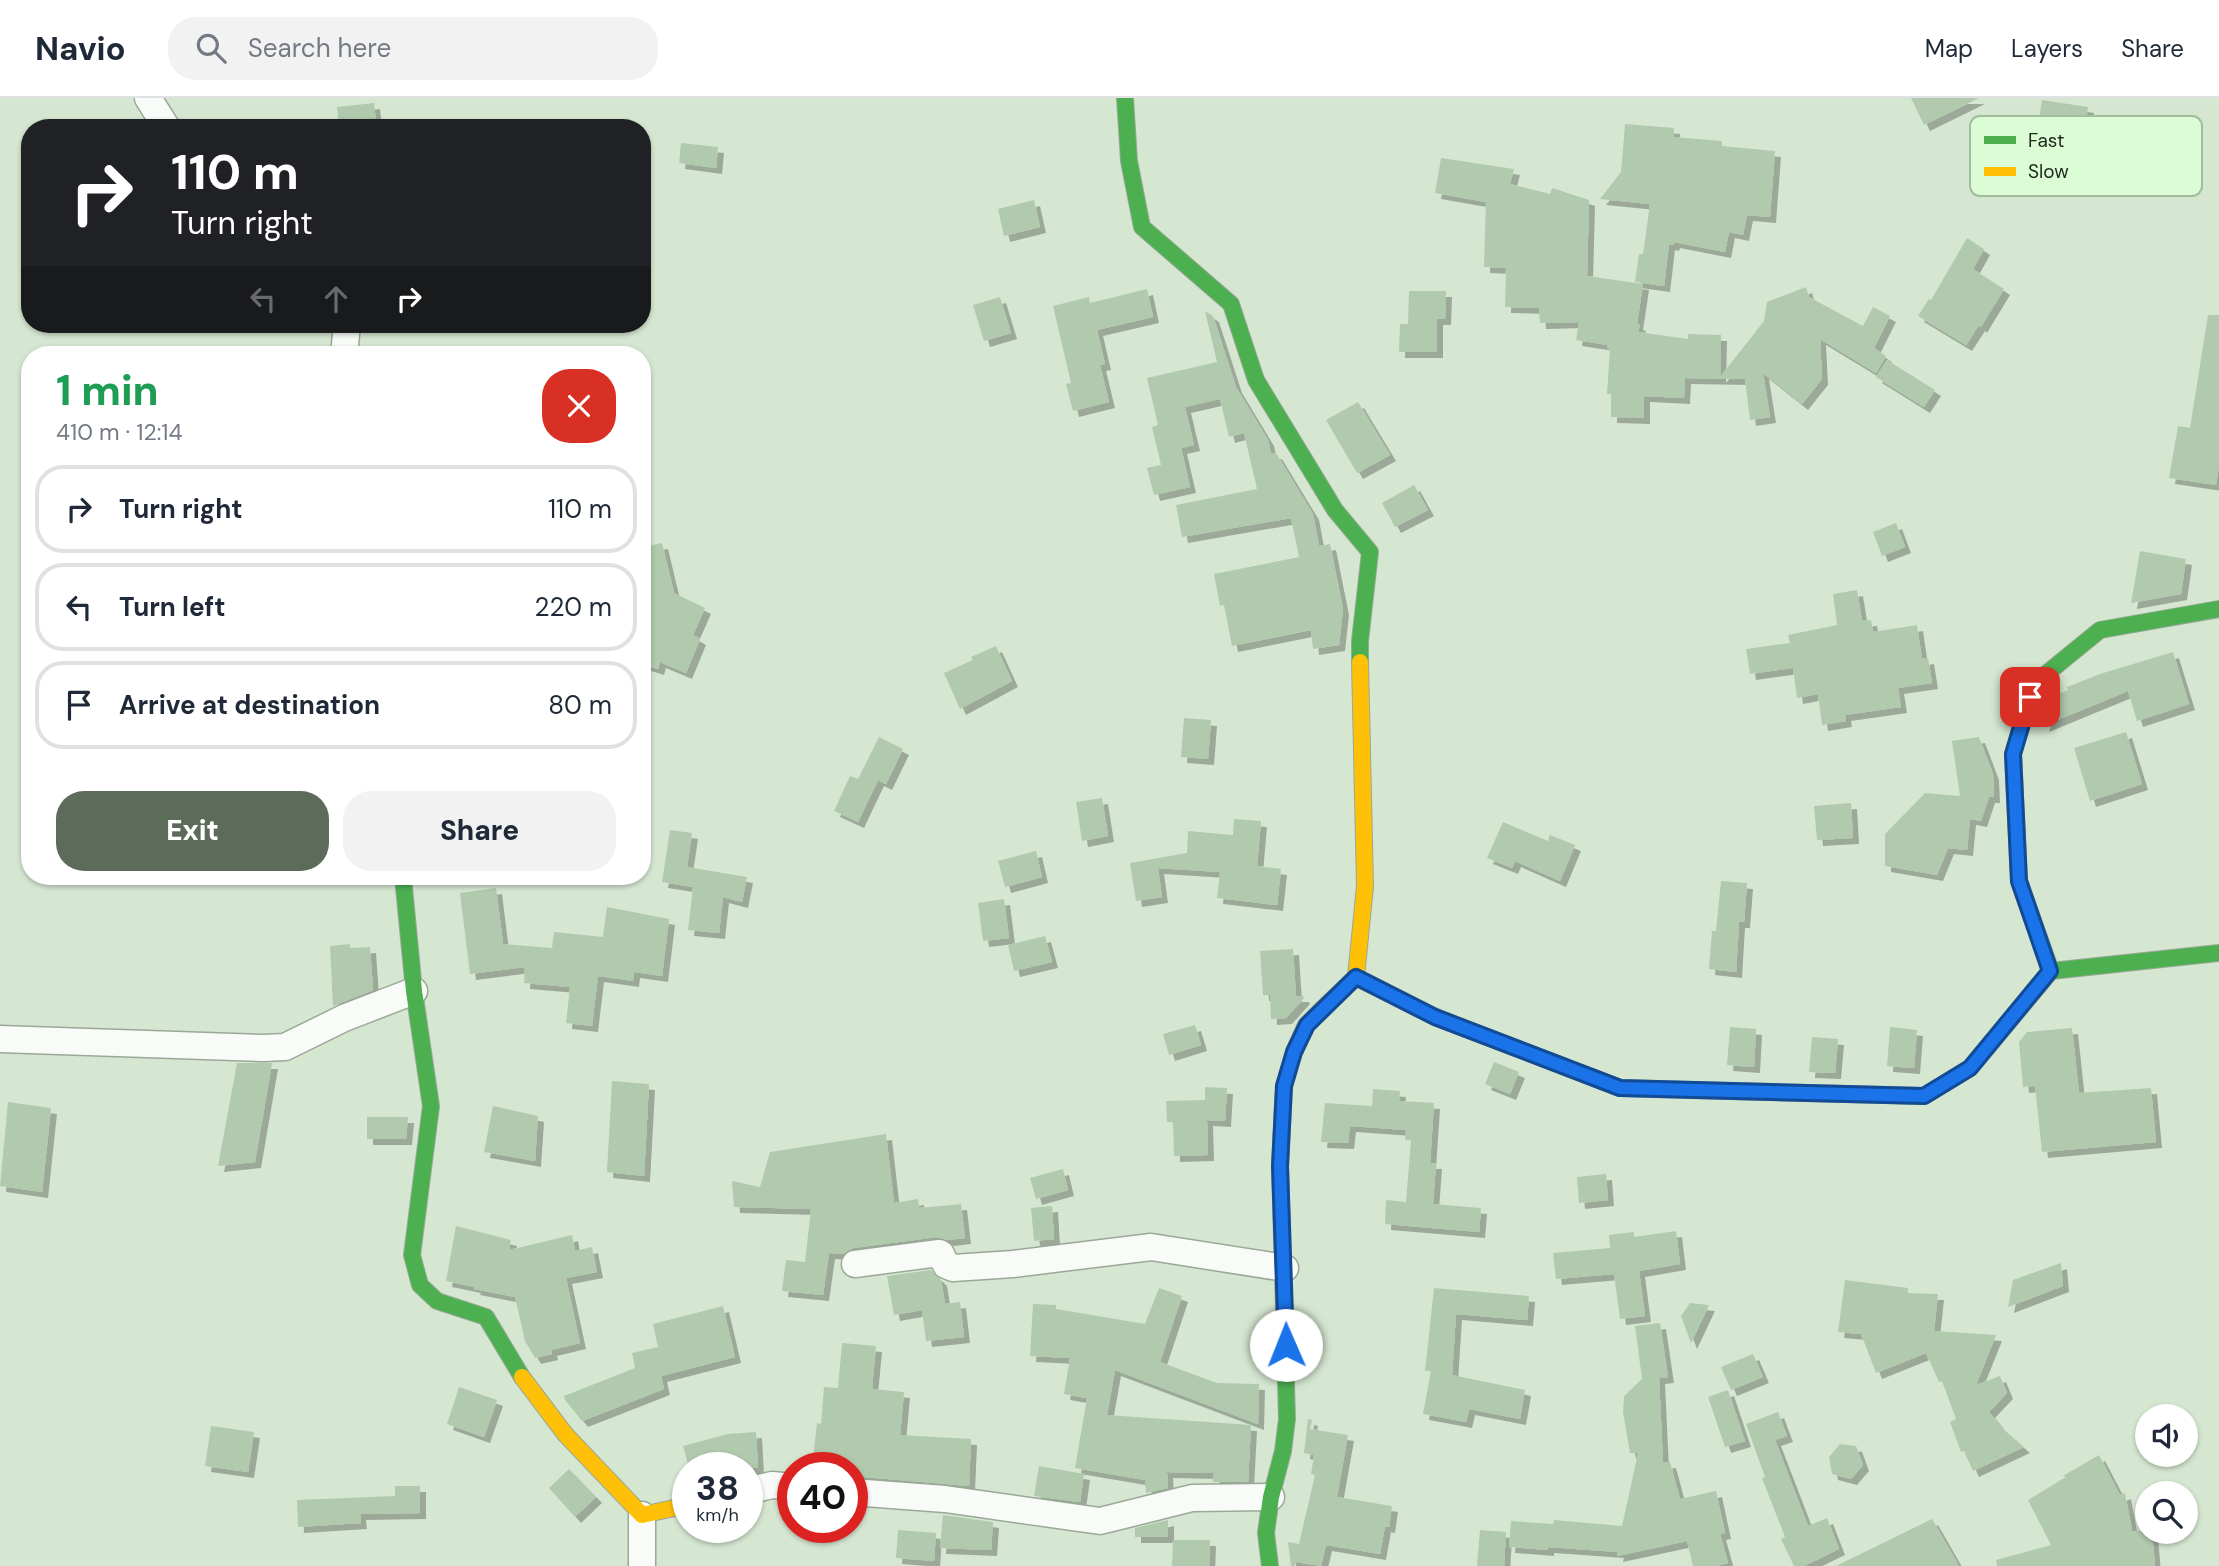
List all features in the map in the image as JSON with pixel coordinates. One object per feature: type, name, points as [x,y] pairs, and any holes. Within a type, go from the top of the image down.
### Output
[{"type":"street","points":[[148,98],[161,119]]},
{"type":"street","points":[[1125,98],[1129,161],[1142,227],[1231,304],[1256,380],[1335,510],[1370,552],[1360,641],[1365,886],[1356,977],[1307,1025],[1294,1052],[1284,1086],[1280,1166],[1285,1268],[1287,1419],[1266,1533],[1270,1566]]},
{"type":"street","points":[[2050,971],[2019,881],[2013,754],[2030,697],[2046,674],[2100,630],[2219,609]]},
{"type":"street","points":[[404,885],[414,990],[431,1106],[412,1255],[420,1285],[436,1301],[486,1317],[528,1387],[565,1434],[642,1515],[642,1566]]},
{"type":"street","points":[[1356,977],[1435,1017],[1620,1088],[1924,1096],[1970,1068],[2050,971],[2219,953]]},
{"type":"street","points":[[0,1039],[285,1047],[344,1018],[414,990]]},
{"type":"street","points":[[855,1264],[939,1253],[946,1265],[953,1268],[1013,1264],[1151,1247],[1285,1268]]},
{"type":"street","points":[[868,1493],[945,1499],[1100,1521],[1192,1498],[1271,1497]]},
{"type":"street","points":[[642,1515],[672,1508]]},
{"type":"building","points":[[1911,98],[1979,98],[1924,125]]},
{"type":"building","points":[[2042,100],[2088,107],[2087,116],[2039,116]]},
{"type":"building","points":[[374,103],[376,119],[338,119],[337,107]]},
{"type":"building","points":[[1625,124],[1674,128],[1674,137],[1722,141],[1722,146],[1775,151],[1770,217],[1747,215],[1743,235],[1729,232],[1725,252],[1674,242],[1673,245],[1669,244],[1664,286],[1635,282],[1639,254],[1643,254],[1650,204],[1600,199],[1621,172]]},
{"type":"building","points":[[681,143],[718,147],[716,168],[679,163]]},
{"type":"building","points":[[1441,158],[1514,169],[1510,184],[1550,194],[1552,188],[1589,200],[1587,276],[1643,284],[1638,332],[1688,339],[1688,334],[1721,335],[1720,377],[1764,321],[1767,302],[1806,287],[1809,297],[1863,326],[1873,307],[1890,316],[1874,348],[1886,356],[1876,373],[1820,339],[1822,379],[1802,404],[1763,373],[1770,417],[1750,420],[1745,379],[1685,378],[1684,398],[1644,396],[1644,418],[1611,417],[1611,394],[1607,394],[1608,345],[1576,340],[1579,322],[1540,323],[1539,308],[1505,307],[1506,268],[1484,267],[1486,202],[1435,193]]},
{"type":"building","points":[[1034,200],[1040,227],[1004,236],[998,209]]},
{"type":"building","points":[[1967,238],[1984,249],[1973,269],[2004,289],[1981,327],[1979,325],[1966,345],[1918,316],[1929,299],[1931,300]]},
{"type":"building","points":[[1147,289],[1153,317],[1097,330],[1105,364],[1100,365],[1109,402],[1073,411],[1066,384],[1071,383],[1053,306],[1089,297],[1090,303]]},
{"type":"building","points":[[1409,291],[1446,291],[1445,319],[1437,319],[1437,352],[1399,352],[1400,324],[1408,324]]},
{"type":"building","points":[[1000,297],[1011,333],[984,341],[973,305]]},
{"type":"building","points":[[1205,311],[1213,316],[1236,387],[1268,440],[1271,454],[1276,453],[1313,514],[1319,546],[1330,544],[1343,609],[1339,645],[1313,649],[1311,630],[1232,646],[1224,605],[1220,606],[1214,574],[1299,557],[1291,518],[1182,537],[1176,505],[1257,489],[1244,433],[1229,437],[1220,399],[1185,407],[1194,445],[1181,448],[1190,487],[1154,495],[1147,468],[1161,465],[1152,427],[1158,425],[1147,378],[1217,362]]},
{"type":"building","points":[[2208,315],[2219,315],[2219,466],[2216,485],[2169,478],[2178,426],[2190,428]]},
{"type":"building","points":[[1887,360],[1935,390],[1924,407],[1876,377]]},
{"type":"building","points":[[1358,402],[1390,455],[1357,473],[1326,420]]},
{"type":"building","points":[[1414,485],[1428,510],[1395,527],[1382,503]]},
{"type":"building","points":[[1896,523],[1905,547],[1882,556],[1873,532]]},
{"type":"building","points":[[662,543],[674,593],[705,608],[693,635],[700,639],[686,673],[660,662],[658,669],[651,667],[651,545]]},
{"type":"building","points":[[2140,551],[2186,559],[2181,594],[2131,603]]},
{"type":"building","points":[[1857,590],[1862,621],[1871,620],[1873,632],[1917,625],[1922,659],[1928,658],[1932,683],[1898,688],[1901,707],[1845,715],[1846,721],[1822,725],[1818,694],[1797,698],[1793,668],[1750,674],[1746,649],[1790,643],[1788,635],[1837,625],[1833,594]]},
{"type":"building","points":[[996,646],[1012,681],[960,709],[944,673]]},
{"type":"building","points":[[2173,652],[2189,704],[2137,721],[2128,691],[2043,726],[2049,706],[2057,695],[2068,690],[2067,687]]},
{"type":"building","points":[[1184,718],[1211,720],[1208,759],[1181,757]]},
{"type":"building","points":[[2126,732],[2142,784],[2090,801],[2074,748]]},
{"type":"building","points":[[879,737],[903,749],[886,784],[878,780],[858,822],[834,811],[850,776],[858,779]]},
{"type":"building","points":[[1979,737],[1993,774],[1994,797],[1989,797],[1981,821],[1970,819],[1967,850],[1948,848],[1937,875],[1885,866],[1885,834],[1925,793],[1960,796],[1952,741]]},
{"type":"building","points":[[1102,798],[1108,836],[1082,841],[1076,802]]},
{"type":"building","points":[[1851,803],[1853,838],[1817,840],[1814,806]]},
{"type":"building","points":[[1234,819],[1261,821],[1257,866],[1281,869],[1277,905],[1217,898],[1220,872],[1158,868],[1162,897],[1136,901],[1130,863],[1187,853],[1188,831],[1233,835]]},
{"type":"building","points":[[1503,822],[1548,841],[1550,835],[1575,845],[1560,881],[1515,861],[1512,868],[1487,858]]},
{"type":"building","points":[[670,830],[692,833],[687,867],[747,877],[742,902],[723,897],[719,933],[688,930],[693,887],[662,882]]},
{"type":"building","points":[[1036,851],[1042,877],[1005,887],[998,861]]},
{"type":"building","points":[[1721,881],[1747,883],[1744,922],[1739,922],[1736,972],[1709,969],[1712,931],[1716,931]]},
{"type":"building","points":[[496,888],[503,944],[552,948],[554,932],[603,937],[607,907],[669,919],[662,976],[634,972],[633,981],[598,976],[592,1026],[566,1023],[570,987],[524,983],[525,967],[470,974],[460,893]]},
{"type":"building","points":[[1004,899],[1009,938],[983,941],[978,903]]},
{"type":"building","points":[[1045,936],[1052,962],[1014,971],[1008,945]]},
{"type":"building","points":[[350,944],[350,948],[370,947],[373,990],[333,1006],[330,946]]},
{"type":"building","points":[[1293,949],[1296,996],[1304,998],[1286,1018],[1271,1019],[1270,995],[1263,995],[1260,951]]},
{"type":"building","points":[[1195,1025],[1201,1045],[1169,1055],[1163,1034]]},
{"type":"building","points":[[1730,1027],[1756,1029],[1754,1067],[1727,1065]]},
{"type":"building","points":[[1890,1027],[1917,1030],[1914,1068],[1887,1066]]},
{"type":"building","points":[[2072,1028],[2079,1093],[2151,1088],[2156,1142],[2042,1152],[2035,1086],[2023,1087],[2019,1042],[2027,1032]]},
{"type":"building","points":[[1812,1037],[1838,1039],[1835,1073],[1809,1072]]},
{"type":"building","points":[[1494,1062],[1519,1072],[1510,1094],[1485,1084]]},
{"type":"building","points":[[237,1063],[272,1063],[255,1162],[218,1166]]},
{"type":"building","points":[[612,1081],[649,1084],[644,1176],[607,1172]]},
{"type":"building","points":[[1205,1087],[1227,1088],[1225,1121],[1207,1120],[1208,1155],[1174,1156],[1173,1122],[1167,1122],[1166,1101],[1205,1100]]},
{"type":"building","points":[[1373,1089],[1400,1091],[1399,1101],[1434,1103],[1430,1163],[1436,1163],[1433,1204],[1481,1208],[1479,1232],[1385,1224],[1386,1200],[1406,1202],[1411,1140],[1405,1140],[1406,1130],[1350,1126],[1348,1143],[1321,1142],[1325,1103],[1372,1106]]},
{"type":"building","points":[[8,1102],[51,1108],[42,1192],[0,1186]]},
{"type":"building","points":[[493,1106],[538,1116],[535,1161],[484,1152]]},
{"type":"building","points":[[367,1117],[408,1117],[406,1139],[367,1139]]},
{"type":"building","points":[[886,1134],[894,1203],[918,1199],[919,1208],[961,1204],[965,1238],[948,1240],[937,1237],[853,1248],[843,1254],[829,1253],[823,1295],[782,1291],[786,1260],[805,1262],[811,1209],[734,1207],[732,1181],[760,1187],[770,1152]]},
{"type":"building","points":[[1063,1169],[1068,1190],[1036,1199],[1030,1178]]},
{"type":"building","points":[[1606,1174],[1608,1200],[1579,1203],[1577,1177]]},
{"type":"building","points":[[1052,1206],[1054,1239],[1034,1241],[1031,1208]]},
{"type":"building","points":[[456,1226],[511,1240],[509,1250],[572,1235],[575,1251],[592,1247],[597,1272],[566,1278],[580,1343],[551,1350],[552,1354],[535,1358],[525,1341],[515,1297],[446,1281]]},
{"type":"building","points":[[1676,1231],[1680,1264],[1639,1271],[1645,1316],[1620,1319],[1614,1274],[1556,1279],[1553,1253],[1610,1248],[1609,1235],[1634,1232],[1634,1237]]},
{"type":"building","points":[[2061,1263],[2063,1286],[2008,1307],[2013,1280]]},
{"type":"building","points":[[931,1270],[941,1280],[945,1304],[960,1302],[964,1337],[926,1341],[922,1310],[894,1315],[887,1276]]},
{"type":"building","points":[[1845,1280],[1908,1288],[1908,1293],[1938,1294],[1934,1331],[1996,1335],[1976,1385],[2000,1376],[2007,1393],[1989,1412],[2002,1428],[2024,1447],[1973,1471],[1964,1451],[1961,1452],[1950,1422],[1956,1419],[1942,1381],[1939,1382],[1926,1353],[1876,1373],[1861,1334],[1838,1332]]},
{"type":"building","points":[[1159,1288],[1182,1296],[1160,1362],[1217,1383],[1259,1384],[1258,1424],[1115,1370],[1107,1415],[1251,1425],[1248,1482],[1213,1482],[1214,1473],[1167,1472],[1168,1488],[1146,1493],[1145,1480],[1075,1468],[1087,1398],[1064,1394],[1070,1358],[1030,1356],[1033,1304],[1056,1305],[1056,1309],[1145,1324]]},
{"type":"building","points":[[1434,1288],[1529,1296],[1527,1320],[1456,1314],[1452,1375],[1525,1390],[1520,1419],[1469,1409],[1466,1422],[1423,1414],[1431,1371],[1425,1371]]},
{"type":"building","points":[[1690,1303],[1709,1305],[1691,1343],[1681,1316]]},
{"type":"building","points":[[723,1306],[735,1357],[661,1376],[664,1389],[582,1421],[565,1400],[564,1396],[635,1368],[632,1353],[658,1347],[653,1324]]},
{"type":"building","points":[[1660,1323],[1668,1377],[1659,1378],[1663,1463],[1670,1462],[1680,1499],[1716,1491],[1725,1533],[1720,1534],[1728,1563],[1693,1566],[1687,1541],[1617,1556],[1618,1552],[1509,1547],[1511,1521],[1553,1524],[1554,1520],[1622,1526],[1638,1453],[1630,1453],[1623,1412],[1624,1396],[1642,1379],[1635,1326]]},
{"type":"building","points":[[842,1343],[876,1346],[872,1389],[904,1392],[900,1435],[971,1439],[969,1486],[868,1477],[868,1452],[814,1452],[817,1423],[821,1424],[824,1387],[838,1388]]},
{"type":"building","points":[[1753,1354],[1763,1377],[1731,1390],[1721,1367]]},
{"type":"building","points":[[459,1387],[497,1400],[484,1437],[447,1424]]},
{"type":"building","points":[[1728,1390],[1745,1441],[1725,1447],[1708,1397]]},
{"type":"building","points":[[1778,1412],[1787,1436],[1775,1440],[1808,1526],[1827,1518],[1839,1549],[1804,1566],[1794,1566],[1781,1539],[1785,1537],[1762,1478],[1765,1477],[1746,1424]]},
{"type":"building","points":[[1308,1419],[1312,1420],[1310,1429],[1348,1435],[1337,1497],[1392,1506],[1389,1527],[1385,1526],[1380,1554],[1326,1545],[1321,1566],[1296,1562],[1295,1566],[1291,1566],[1288,1542],[1299,1544],[1315,1475],[1311,1474],[1314,1455],[1304,1453]]},
{"type":"building","points":[[211,1426],[254,1432],[248,1472],[205,1466]]},
{"type":"building","points":[[756,1432],[757,1452],[685,1452],[683,1446],[728,1434]]},
{"type":"building","points":[[1840,1444],[1856,1446],[1863,1465],[1851,1479],[1832,1474],[1829,1457]]},
{"type":"building","points":[[2099,1455],[2120,1495],[2125,1493],[2132,1531],[2135,1531],[2135,1544],[2153,1544],[2155,1566],[1997,1566],[1996,1560],[2051,1545],[2028,1500],[2066,1477],[2063,1476]]},
{"type":"building","points":[[1039,1466],[1084,1474],[1080,1502],[1034,1496]]},
{"type":"building","points":[[569,1469],[596,1497],[575,1517],[549,1488]]},
{"type":"building","points":[[395,1486],[420,1486],[420,1513],[360,1514],[361,1523],[298,1527],[297,1500],[395,1496]]},
{"type":"building","points":[[943,1515],[993,1522],[991,1550],[940,1548]]},
{"type":"building","points":[[1932,1519],[1959,1566],[1836,1566]]},
{"type":"building","points":[[1168,1520],[1168,1537],[1135,1537],[1135,1528]]},
{"type":"building","points":[[898,1530],[936,1533],[934,1561],[896,1558]]},
{"type":"building","points":[[1480,1530],[1506,1532],[1504,1566],[1477,1566]]},
{"type":"building","points":[[1173,1540],[1210,1540],[1209,1566],[1172,1566]]},
{"type":"traffic: fast","points":[[1125,98],[1129,161],[1142,227],[1231,304],[1256,380],[1335,510],[1370,552],[1360,662]]},
{"type":"traffic: fast","points":[[2051,971],[2019,881],[2013,754],[2030,697],[2046,674],[2100,630],[2219,609]]},
{"type":"traffic: fast","points":[[404,885],[414,991],[431,1106],[412,1255],[420,1285],[437,1301],[486,1317],[522,1377]]},
{"type":"traffic: fast","points":[[1729,1091],[1924,1096],[1970,1068],[2051,971],[2219,953]]},
{"type":"traffic: fast","points":[[1270,1566],[1266,1533],[1287,1419],[1280,1166],[1284,1086],[1294,1052],[1306,1025],[1320,1011]]},
{"type":"traffic: slow","points":[[1320,1011],[1356,977],[1365,886],[1360,662]]},
{"type":"traffic: slow","points":[[1356,977],[1435,1017],[1620,1088],[1729,1091]]},
{"type":"traffic: slow","points":[[522,1377],[565,1434],[642,1515],[672,1508]]},
{"type":"route","points":[[1286,1345],[1280,1166],[1284,1086],[1294,1052],[1307,1025],[1356,977],[1435,1017],[1620,1088],[1924,1096],[1970,1068],[2050,971],[2019,881],[2013,754],[2030,697]]}]
